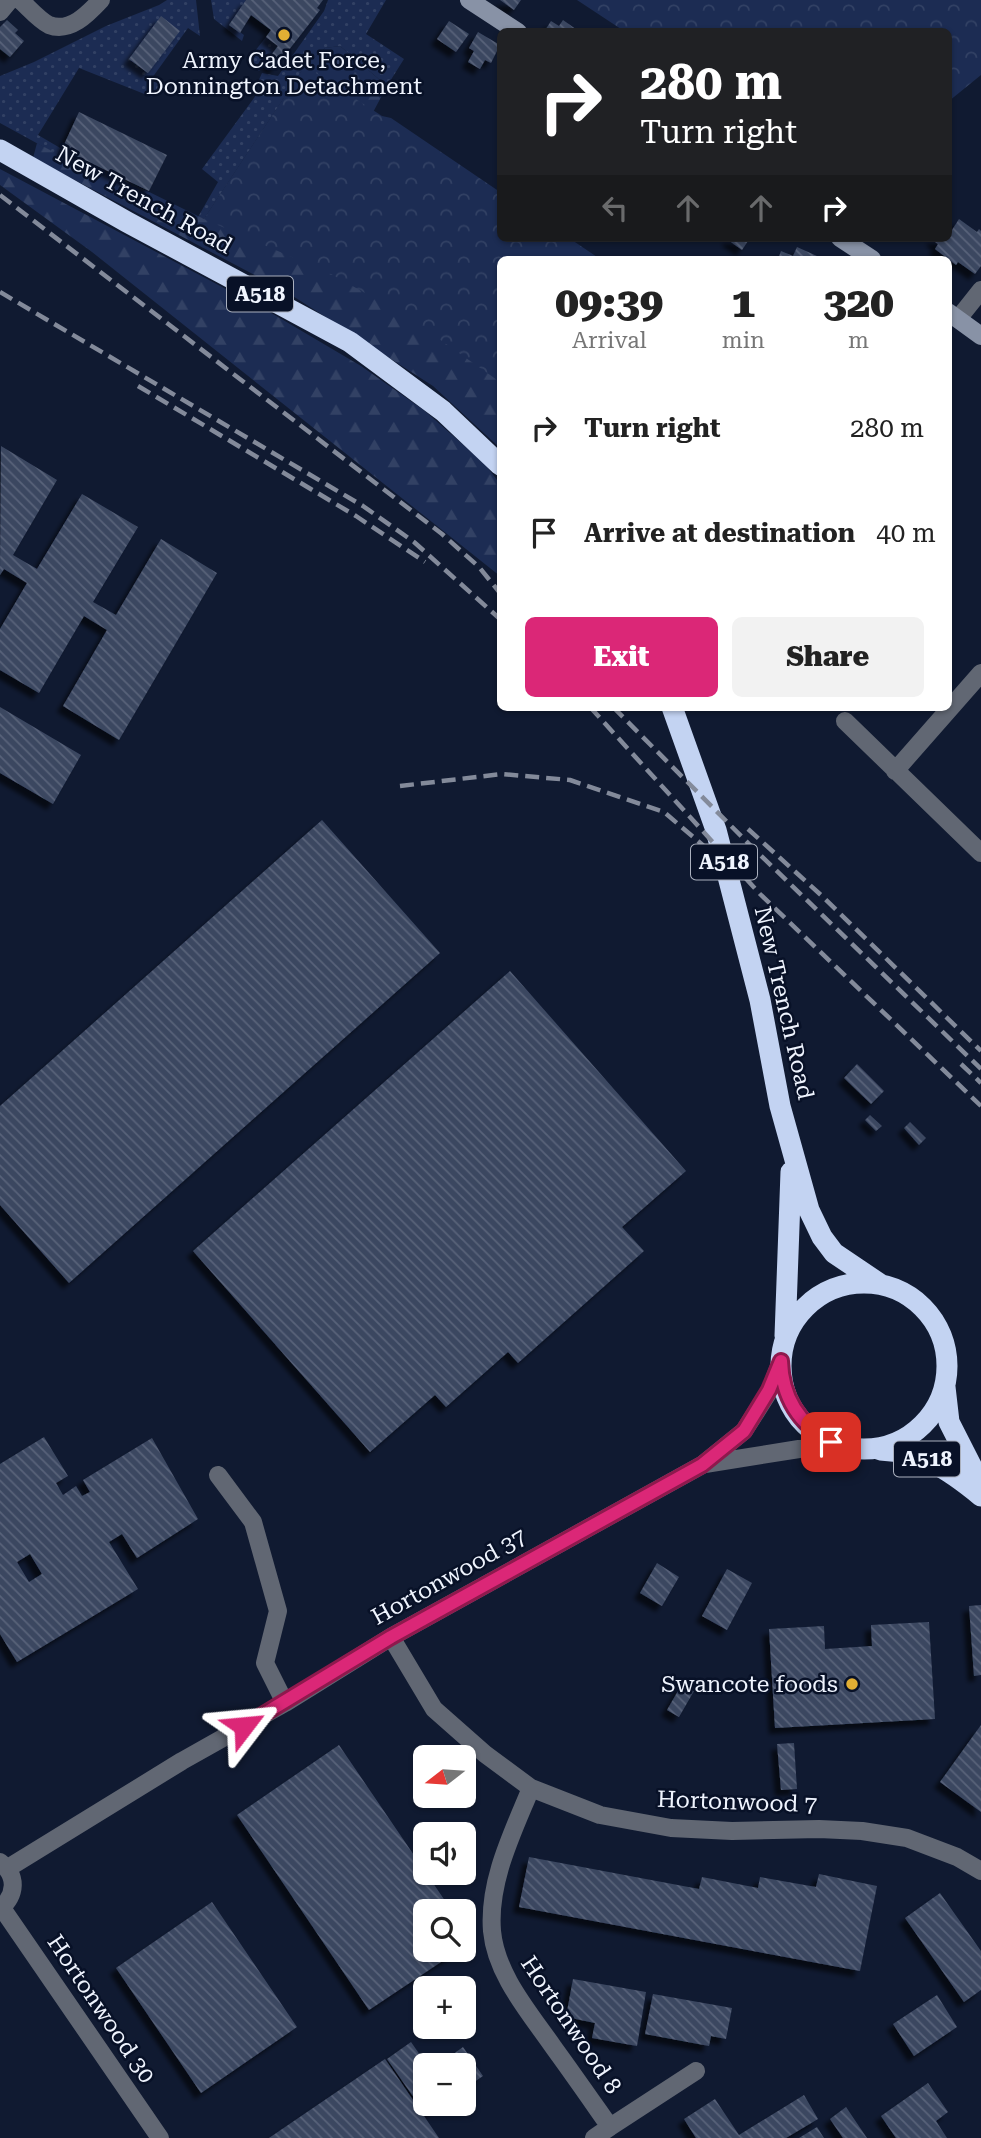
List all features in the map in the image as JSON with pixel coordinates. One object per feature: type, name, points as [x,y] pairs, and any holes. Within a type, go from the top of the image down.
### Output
[{"type":"highway","name":"New Trench Road","points":[[0,150],[350,342],[443,411],[497,462]]},
{"type":"highway","name":"New Trench Road","points":[[673,711],[716,830],[760,1000],[792,1152],[809,1210],[822,1237],[834,1253],[880,1284]]},
{"type":"highway","name":"New Trench Road","points":[[783,1353],[792,1152]]},
{"type":"highway","points":[[858,1283],[880,1284],[910,1296],[936,1325],[947,1361],[945,1385],[937,1405],[913,1432],[887,1446],[856,1448],[831,1442],[803,1421],[791,1405],[784,1386],[783,1353],[790,1328],[803,1309],[827,1291],[858,1283]]},
{"type":"highway","name":"A518","points":[[945,1385],[949,1422],[981,1485]]},
{"type":"highway","name":"A518","points":[[856,1448],[902,1451],[926,1458],[957,1476],[981,1496]]},
{"type":"street","points":[[0,12],[10,0]]},
{"type":"street","points":[[20,0],[50,25],[71,25],[89,13],[101,0]]},
{"type":"street","points":[[469,0],[512,28]]},
{"type":"street","points":[[846,242],[866,256]]},
{"type":"street","points":[[981,290],[953,316],[981,336]]},
{"type":"street","points":[[952,706],[981,673]]},
{"type":"street","points":[[895,771],[948,711]]},
{"type":"street","points":[[845,721],[981,853]]},
{"type":"street","name":"Hortonwood 37","points":[[4,1865],[285,1703],[391,1637],[702,1465],[744,1431],[769,1390],[783,1353]]},
{"type":"street","name":"Hortonwood 37","points":[[702,1465],[799,1449],[856,1448]]},
{"type":"street","points":[[218,1475],[253,1522],[278,1611],[265,1663],[285,1703]]},
{"type":"street","name":"Hortonwood 7","points":[[391,1637],[434,1709],[485,1754],[531,1788],[600,1815],[671,1828],[732,1831],[819,1829],[862,1831],[907,1838],[957,1857],[981,1871]]},
{"type":"street","name":"Hortonwood 8","points":[[531,1788],[505,1851],[494,1899],[492,1932],[501,1964],[517,1996],[610,2127]]},
{"type":"street","points":[[1,1908],[10,1900],[13,1891],[12,1877],[4,1865]]},
{"type":"street","name":"Hortonwood 30","points":[[1,1908],[160,2138]]},
{"type":"street","name":"Hortonwood 8","points":[[594,2138],[696,2071]]},
{"type":"green space","points":[[167,0],[196,0],[200,36],[188,28],[152,78],[162,84],[152,97],[79,68],[38,135],[62,149],[62,157],[0,123],[0,76]]},
{"type":"green space","points":[[211,0],[246,0],[230,25],[244,35],[242,41],[214,19]]},
{"type":"green space","points":[[328,0],[386,0],[366,34],[404,59],[387,86],[340,46],[325,48],[305,66],[204,219],[198,217],[218,182],[202,169],[262,87],[258,82],[262,73],[278,76],[324,11]]},
{"type":"green space","points":[[577,0],[981,0],[981,75],[952,99],[952,28],[619,28]]},
{"type":"green space","points":[[266,37],[278,46],[259,71],[248,60]]},
{"type":"green space","points":[[340,46],[387,86],[362,133],[497,363],[497,445],[433,386],[285,291],[33,158],[37,143],[61,156],[62,149],[204,219],[305,66],[325,48]]},
{"type":"green space","points":[[305,66],[382,116],[391,118],[497,190],[497,242],[575,242],[596,256],[497,256],[497,380],[408,317],[331,274],[204,219]]},
{"type":"green space","points":[[0,169],[273,314],[361,366],[425,411],[485,464],[497,480],[497,574],[92,252],[0,185]]},
{"type":"building","name":"Army Cadet Force, Donnington Detachment","points":[[246,0],[323,0],[317,8],[320,10],[274,69],[266,62],[278,46],[266,37],[271,30],[251,15],[240,33],[229,25]]},
{"type":"building","points":[[500,0],[521,0],[514,10]]},
{"type":"building","points":[[161,16],[180,31],[148,73],[129,59]]},
{"type":"building","points":[[7,20],[18,30],[15,33],[24,41],[10,57],[0,49],[0,27]]},
{"type":"building","points":[[563,20],[574,28],[547,28],[551,21],[559,26]]},
{"type":"building","points":[[449,21],[469,34],[456,52],[437,39]]},
{"type":"building","points":[[478,32],[497,43],[497,51],[491,63],[485,60],[480,69],[468,62],[474,51],[469,48]]},
{"type":"building","points":[[79,112],[167,155],[149,191],[62,149]]},
{"type":"building","points":[[959,219],[977,232],[979,229],[981,231],[981,266],[975,274],[958,262],[956,265],[952,262],[952,256],[944,256],[935,249],[938,244],[935,242],[952,242],[952,230]]},
{"type":"building","points":[[731,242],[747,242],[742,250]]},
{"type":"building","points":[[797,247],[817,256],[793,256]]},
{"type":"building","points":[[781,251],[793,256],[779,256]]},
{"type":"building","points":[[1,446],[57,480],[13,555],[37,569],[82,494],[138,527],[93,602],[116,615],[161,539],[217,573],[119,740],[63,706],[107,630],[84,616],[39,693],[0,670],[0,629],[27,583],[4,569],[0,575]]},
{"type":"building","points":[[0,707],[81,755],[53,804],[0,773]]},
{"type":"building","points":[[322,820],[440,953],[69,1283],[0,1205],[0,1106]]},
{"type":"building","points":[[510,971],[686,1171],[622,1227],[644,1251],[518,1363],[508,1352],[446,1407],[435,1395],[370,1452],[193,1251]]},
{"type":"building","points":[[857,1064],[884,1091],[871,1104],[844,1078]]},
{"type":"building","points":[[870,1115],[882,1126],[876,1131],[865,1120]]},
{"type":"building","points":[[910,1122],[926,1138],[919,1145],[904,1128]]},
{"type":"building","points":[[44,1437],[68,1476],[56,1483],[63,1495],[76,1486],[82,1496],[90,1492],[83,1480],[152,1438],[198,1519],[137,1558],[122,1534],[109,1542],[138,1589],[17,1662],[0,1634],[0,1464]],"holes":[[[30,1554],[42,1574],[29,1582],[17,1562]]]},
{"type":"building","points":[[657,1563],[679,1577],[662,1606],[640,1593]]},
{"type":"building","points":[[727,1569],[752,1583],[727,1630],[702,1616]]},
{"type":"building","points":[[981,1605],[981,1675],[974,1676],[969,1606]]},
{"type":"building","name":"Swancote foods","points":[[929,1622],[935,1719],[775,1728],[769,1629],[824,1626],[825,1649],[872,1646],[871,1625]]},
{"type":"building","points":[[682,1684],[694,1691],[679,1717],[667,1710]]},
{"type":"building","points":[[981,1725],[981,1812],[940,1782]]},
{"type":"building","points":[[794,1743],[797,1789],[781,1790],[777,1744]]},
{"type":"building","points":[[339,1745],[413,1854],[413,1885],[434,1885],[444,1899],[413,1899],[413,1962],[441,1962],[420,1976],[413,1976],[413,1981],[369,2010],[237,1815]]},
{"type":"building","points":[[529,1857],[699,1889],[702,1877],[758,1888],[760,1877],[816,1887],[819,1874],[877,1886],[860,1971],[519,1907]]},
{"type":"building","points":[[940,1893],[981,1951],[981,1990],[964,2002],[905,1918]]},
{"type":"building","points":[[212,1902],[297,2027],[201,2093],[116,1968]]},
{"type":"building","points":[[573,1979],[646,1992],[637,2046],[592,2038],[595,2023],[566,2017]]},
{"type":"building","points":[[653,1994],[732,2008],[726,2039],[711,2036],[709,2046],[645,2034]]},
{"type":"building","points":[[937,1995],[957,2027],[914,2056],[893,2024]]},
{"type":"building","points":[[411,2042],[419,2053],[413,2053],[413,2096],[387,2059]]},
{"type":"building","points":[[463,2047],[467,2053],[455,2053]]},
{"type":"building","points":[[385,2059],[413,2100],[413,2116],[424,2116],[439,2138],[269,2138]]},
{"type":"building","points":[[476,2066],[483,2076],[476,2081]]},
{"type":"building","points":[[928,2083],[948,2112],[936,2121],[947,2138],[896,2138],[881,2116]]},
{"type":"building","points":[[804,2095],[818,2119],[786,2138],[696,2138],[684,2119],[715,2099],[739,2135]]},
{"type":"building","points":[[846,2107],[867,2138],[843,2138],[830,2119]]},
{"type":"building","points":[[817,2127],[824,2138],[799,2138]]},
{"type":"railway","points":[[0,195],[442,534],[479,567],[497,589]]},
{"type":"railway","points":[[0,292],[363,506],[414,542],[497,616]]},
{"type":"railway","points":[[138,386],[356,516],[425,562]]},
{"type":"railway","points":[[594,711],[760,894],[981,1106]]},
{"type":"railway","points":[[617,711],[750,845],[981,1069]]},
{"type":"railway","points":[[400,786],[502,774],[570,780],[664,812],[712,853]]},
{"type":"railway","points":[[748,829],[822,896],[981,1051]]},
{"type":"railway","points":[[961,1064],[981,1083]]},
{"type":"place","name":"Army Cadet Force, Donnington Detachment","points":[[284,35]]},
{"type":"place","name":"Swancote foods","points":[[852,1684]]},
{"type":"route","points":[[244,1726],[391,1637],[702,1465],[744,1431],[769,1390],[781,1361],[784,1386],[791,1405],[812,1430],[831,1442]]}]
